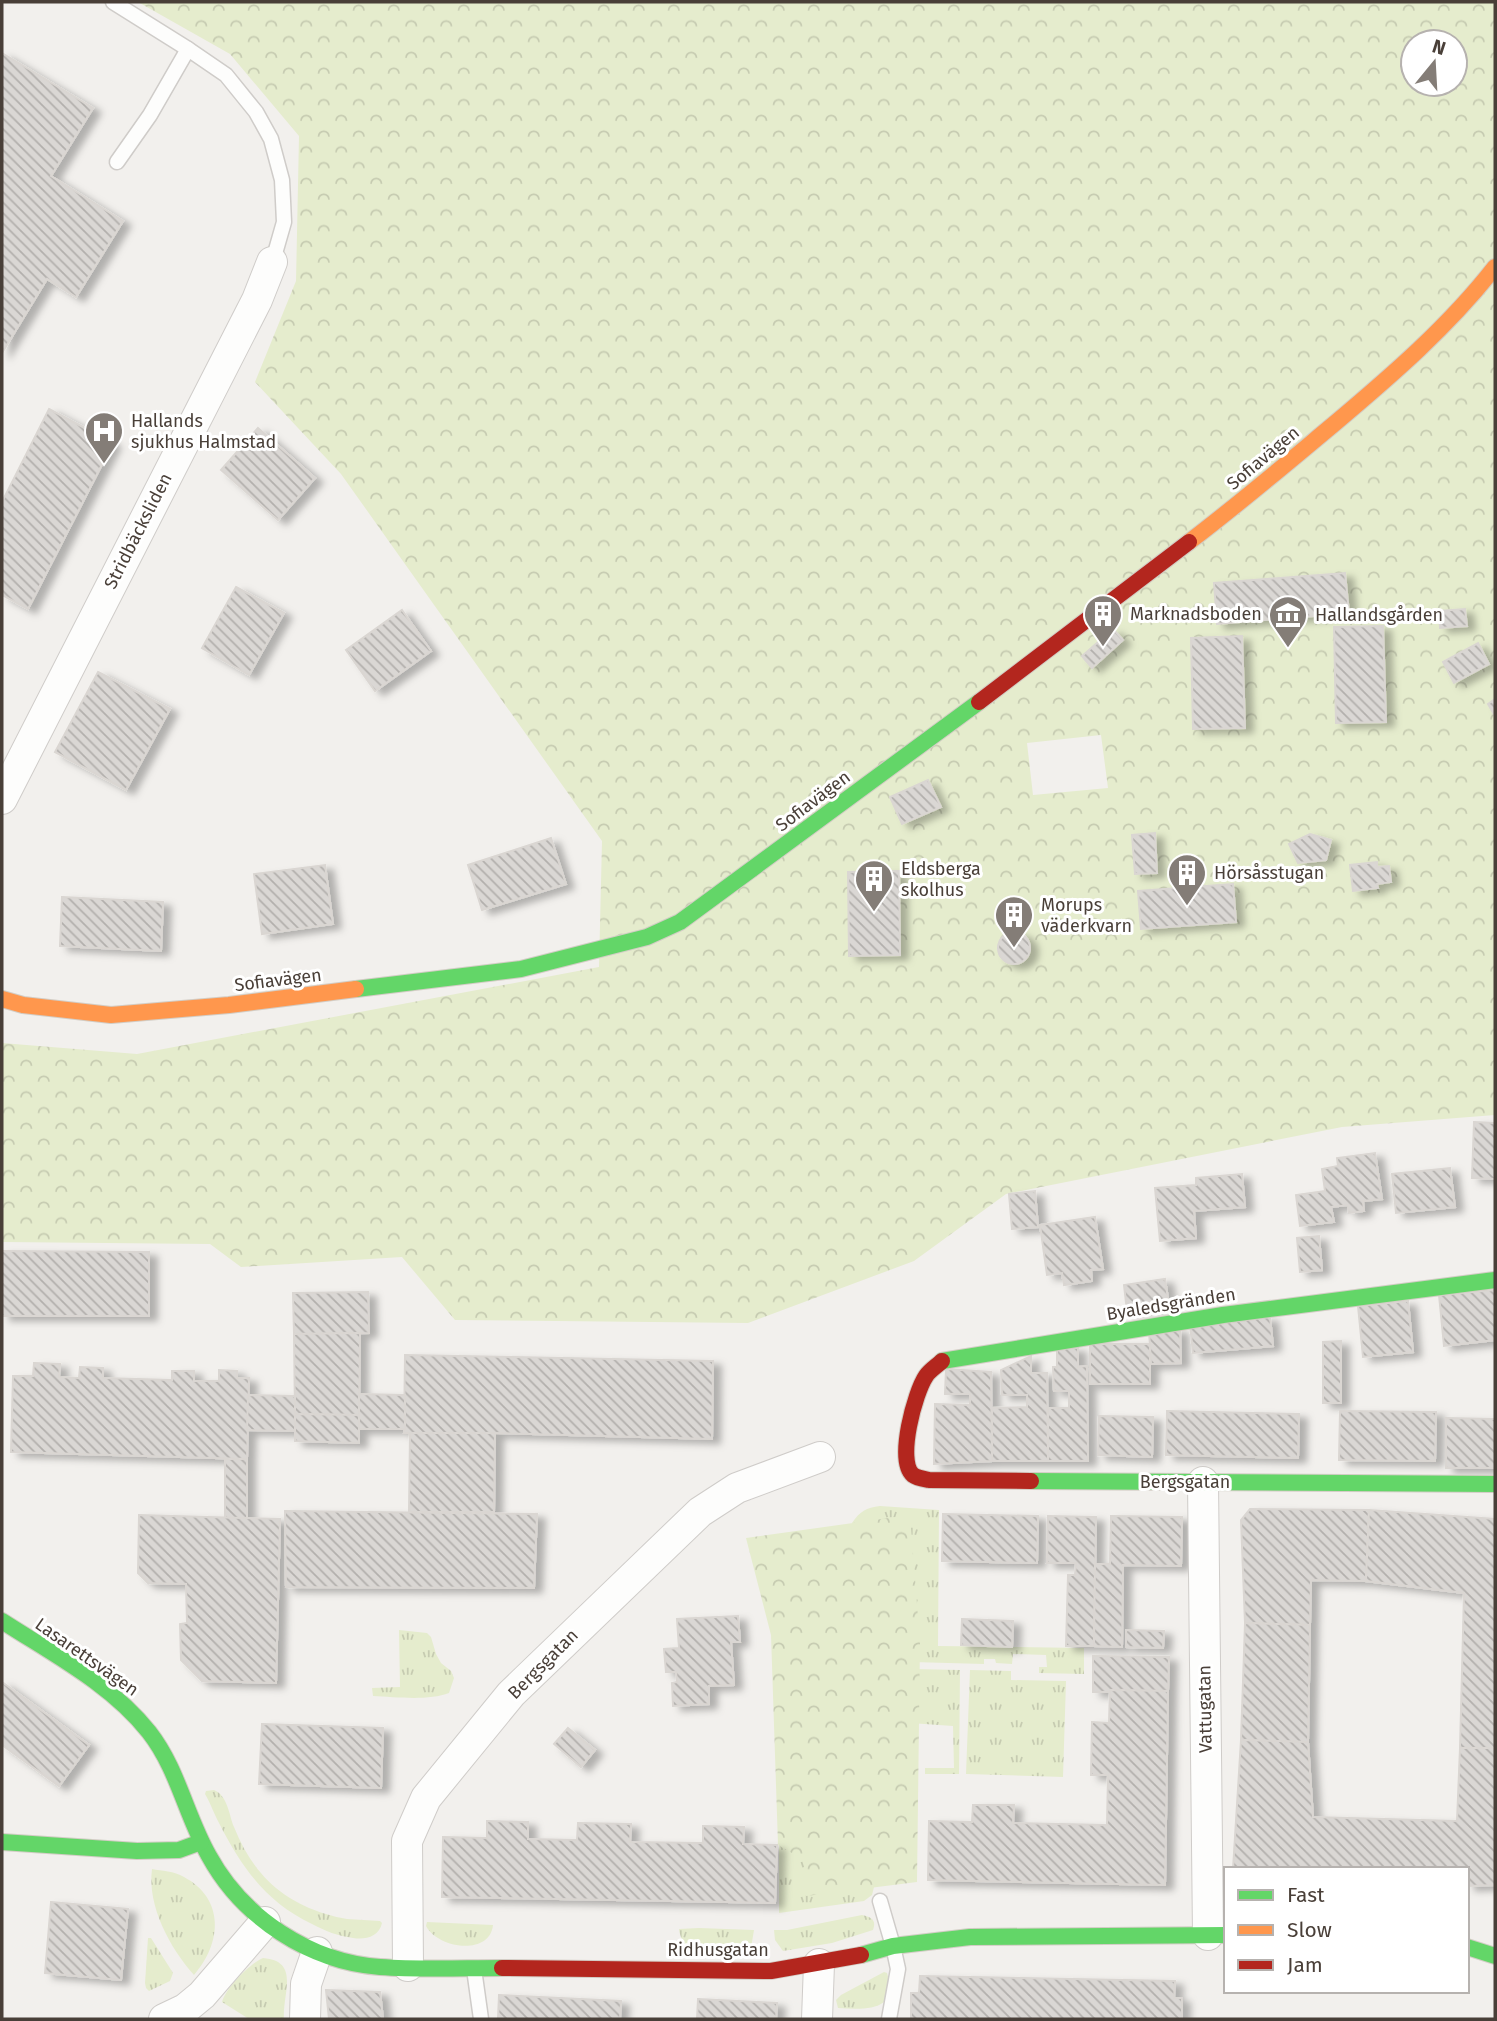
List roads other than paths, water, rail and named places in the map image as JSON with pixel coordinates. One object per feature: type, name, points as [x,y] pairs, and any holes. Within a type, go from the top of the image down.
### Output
[{"type":"street","name":"Stridbäcksliden","points":[[2,799],[257,300],[272,262]]},
{"type":"street","name":"Sofiavägen","points":[[2,999],[23,1005],[111,1015],[229,1005],[521,969],[647,937],[680,922],[933,736],[1236,506],[1392,375],[1475,293],[1495,267]]},
{"type":"street","name":"Byaledsgränden","points":[[906,1439],[917,1391],[926,1375],[944,1360],[1223,1315],[1495,1280]]},
{"type":"street","name":"Bergsgatan","points":[[906,1439],[909,1470],[913,1476],[929,1480],[1495,1484]]},
{"type":"street","name":"Bergsgatan","points":[[408,1966],[407,1841],[426,1798],[511,1694],[700,1512],[737,1488],[820,1457]]},
{"type":"street","name":"Vattugatan","points":[[1203,1482],[1217,1935]]},
{"type":"street","name":"Lasarettsvägen","points":[[2,1621],[113,1694],[135,1715],[168,1760],[201,1842],[231,1888]]},
{"type":"street","points":[[2,1842],[137,1851],[179,1850],[201,1842]]},
{"type":"street","name":"Ridhusgatan","points":[[231,1888],[265,1922],[281,1933],[317,1952],[349,1962],[379,1967],[771,1971],[853,1957],[893,1946],[970,1937],[1217,1935]]},
{"type":"street","points":[[164,2019],[185,2009],[202,1995],[265,1922]]},
{"type":"street","points":[[1469,1948],[1495,1956]]},
{"type":"street","points":[[304,2019],[306,1984],[317,1952]]},
{"type":"street","points":[[817,2019],[818,1964]]},
{"type":"lane","points":[[113,2],[226,75],[256,111],[271,139],[282,180],[284,222],[255,310],[230,353]]},
{"type":"lane","points":[[117,162],[150,115],[188,49]]},
{"type":"lane","points":[[880,1901],[898,1969],[888,2019]]},
{"type":"lane","points":[[474,1967],[481,2019]]},
{"type":"place","name":"Hallands sjukhus Halmstad","points":[[104,465]]},
{"type":"place","name":"Marknadsboden","points":[[1103,648]]},
{"type":"place","name":"Hallandsgården","points":[[1288,649]]},
{"type":"place","name":"Hörsåsstugan","points":[[1187,907]]},
{"type":"place","name":"Eldsberga skolhus","points":[[874,913]]},
{"type":"place","name":"Morups väderkvarn","points":[[1014,949]]}]
